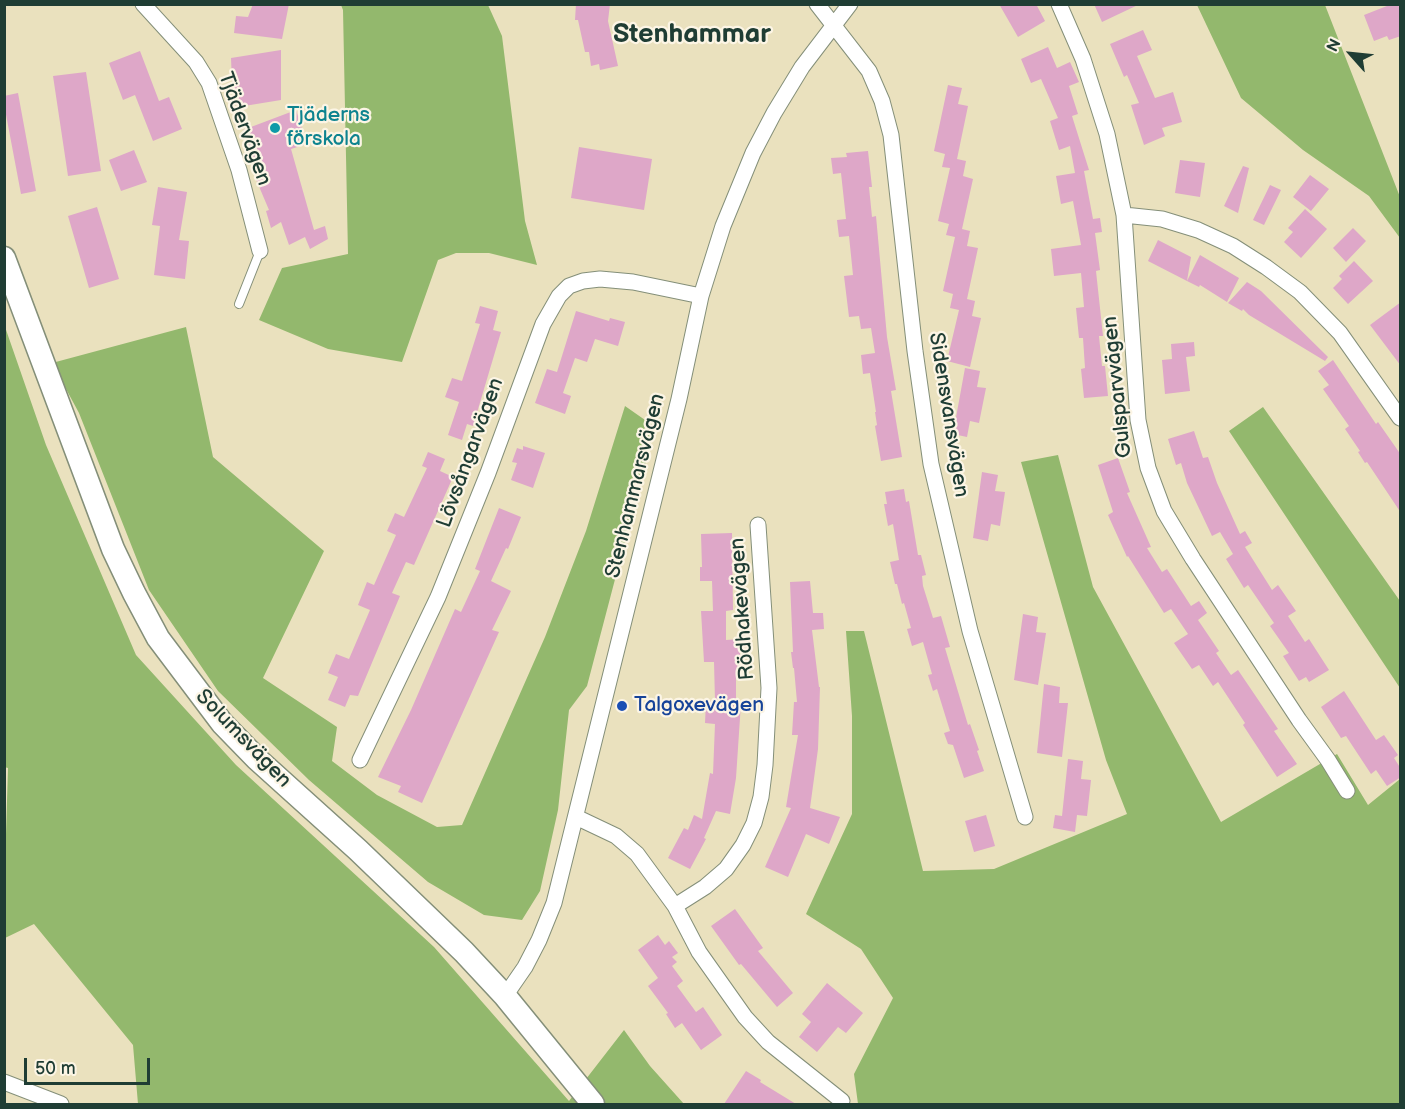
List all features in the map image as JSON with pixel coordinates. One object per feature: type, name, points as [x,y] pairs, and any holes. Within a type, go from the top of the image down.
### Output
[{"type":"main road","name":"Solumsvägen","points":[[4,258],[113,549],[158,638],[229,730],[257,759],[423,911],[505,996],[593,1104]]},
{"type":"street","name":"Tjädervägen","points":[[143,4],[196,62],[209,83],[239,170],[260,251]]},
{"type":"street","name":"Sidensvansvägen","points":[[817,4],[869,71],[882,101],[891,135],[915,351],[932,464],[970,631],[1025,817]]},
{"type":"street","name":"Stenhammarsvägen","points":[[505,996],[525,967],[554,903],[676,411],[701,296],[723,226],[753,153],[774,113],[802,67],[850,4]]},
{"type":"street","name":"Gulsparvvägen","points":[[1059,4],[1083,59],[1107,134],[1124,215],[1138,420],[1148,468],[1164,512],[1347,791]]},
{"type":"street","points":[[1124,215],[1162,219],[1198,230],[1233,246],[1266,267],[1300,292],[1340,333],[1401,418]]},
{"type":"street","name":"Lövsångarvägen","points":[[360,760],[438,597],[488,473],[539,335],[559,296],[569,286],[600,279],[633,282],[701,296]]},
{"type":"street","name":"Rödhakevägen","points":[[675,906],[705,887],[726,869],[743,846],[754,823],[761,797],[769,688],[758,525]]},
{"type":"street","points":[[576,817],[606,830],[632,849],[675,906],[699,952],[745,1017],[768,1042],[842,1101]]},
{"type":"street","points":[[4,1082],[61,1104]]},
{"type":"lane","points":[[239,304],[260,251]]},
{"type":"green space","points":[[341,5],[488,5],[502,36],[525,221],[537,265],[489,253],[456,253],[438,260],[402,362],[328,349],[259,320],[282,268],[348,254],[343,10]]},
{"type":"green space","points":[[1197,5],[1325,5],[1400,197],[1400,238],[1369,196],[1303,150],[1241,98]]},
{"type":"green space","points":[[4,324],[46,445],[136,655],[236,765],[434,947],[569,1101],[624,1030],[650,1066],[684,1104],[138,1104],[133,1045],[34,924],[5,938],[8,768],[4,767]]},
{"type":"green space","points":[[186,327],[213,457],[324,551],[263,678],[337,727],[332,761],[377,795],[437,827],[462,825],[545,637],[586,531],[625,406],[655,427],[587,686],[569,710],[558,810],[540,891],[522,920],[484,915],[428,882],[309,780],[218,691],[149,590],[79,413],[52,363]]},
{"type":"green space","points":[[1263,407],[1400,601],[1400,688],[1229,431]]},
{"type":"green space","points":[[1058,455],[1093,587],[1221,822],[1337,754],[1368,805],[1400,779],[1400,1104],[858,1104],[854,1074],[893,998],[861,949],[806,914],[852,814],[852,716],[846,631],[864,631],[923,871],[994,869],[1127,814],[1106,760],[1021,462]]},
{"type":"building","points":[[253,4],[289,4],[282,39],[234,33],[236,16],[248,17]]},
{"type":"building","points":[[576,4],[610,4],[608,21],[618,66],[600,70],[599,64],[591,66],[589,52],[585,52],[578,20],[575,20]]},
{"type":"building","points":[[999,4],[1036,4],[1045,21],[1018,37]]},
{"type":"building","points":[[1094,4],[1140,4],[1102,22]]},
{"type":"building","points":[[1392,4],[1401,4],[1401,36],[1389,40],[1387,36],[1374,41],[1364,15]]},
{"type":"building","points":[[1143,30],[1152,50],[1137,56],[1155,98],[1173,92],[1182,122],[1162,128],[1165,136],[1144,145],[1131,105],[1139,103],[1127,75],[1124,77],[1110,44]]},
{"type":"building","points":[[1048,47],[1057,68],[1070,62],[1079,82],[1069,86],[1078,114],[1072,116],[1089,170],[1084,171],[1093,219],[1100,218],[1102,232],[1095,233],[1100,270],[1096,271],[1103,336],[1099,336],[1108,396],[1084,398],[1081,369],[1085,368],[1083,338],[1079,338],[1076,308],[1084,307],[1081,273],[1054,276],[1051,249],[1081,245],[1073,201],[1061,204],[1056,176],[1075,173],[1070,146],[1059,150],[1050,121],[1058,118],[1041,79],[1031,83],[1021,59]]},
{"type":"building","points":[[281,50],[281,100],[238,107],[232,83],[231,58]]},
{"type":"building","points":[[140,51],[159,101],[169,97],[182,129],[153,141],[135,95],[123,100],[109,63]]},
{"type":"building","points":[[86,72],[101,171],[68,176],[53,76]]},
{"type":"building","points":[[948,85],[962,88],[958,104],[968,106],[957,159],[966,161],[963,176],[973,179],[962,229],[970,231],[967,246],[978,248],[967,299],[975,301],[972,316],[981,318],[970,367],[947,361],[959,310],[950,308],[953,294],[943,291],[955,237],[946,235],[949,224],[938,221],[950,168],[942,167],[945,154],[934,151]]},
{"type":"building","points":[[18,93],[36,191],[21,194],[4,104],[4,96]]},
{"type":"building","points":[[296,110],[307,144],[291,149],[314,230],[325,226],[328,239],[310,249],[305,237],[289,245],[281,222],[271,228],[266,211],[269,210],[255,177],[258,176],[243,130]]},
{"type":"building","points":[[579,147],[652,159],[644,210],[571,198]]},
{"type":"building","points":[[134,150],[147,182],[121,191],[109,160]]},
{"type":"building","points":[[868,151],[872,187],[869,187],[872,217],[876,216],[887,337],[896,390],[891,391],[902,457],[881,461],[870,373],[863,374],[861,355],[875,353],[871,328],[861,329],[859,316],[849,317],[844,276],[853,275],[849,236],[839,237],[837,220],[846,219],[841,173],[833,174],[831,158],[847,157],[846,153]]},
{"type":"building","points":[[1180,160],[1205,163],[1200,197],[1175,193]]},
{"type":"building","points":[[1243,166],[1249,168],[1238,213],[1224,206]]},
{"type":"building","points":[[1310,175],[1329,189],[1311,211],[1293,197]]},
{"type":"building","points":[[1270,185],[1281,190],[1264,225],[1253,220]]},
{"type":"building","points":[[158,187],[187,192],[179,240],[189,241],[185,279],[154,275],[160,226],[152,225]]},
{"type":"building","points":[[97,207],[119,279],[89,288],[68,216]]},
{"type":"building","points":[[1305,209],[1327,229],[1301,258],[1284,242],[1293,232],[1288,228]]},
{"type":"building","points":[[1353,228],[1366,241],[1346,262],[1333,248]]},
{"type":"building","points":[[1158,240],[1191,257],[1187,281],[1148,261]]},
{"type":"building","points":[[1200,255],[1239,278],[1227,302],[1200,285],[1199,287],[1187,281]]},
{"type":"building","points":[[1354,261],[1373,281],[1348,304],[1333,288],[1342,279],[1339,276]]},
{"type":"building","points":[[1247,282],[1261,291],[1328,357],[1325,361],[1249,315],[1243,309],[1242,311],[1228,303]]},
{"type":"building","points":[[1401,302],[1401,366],[1370,325]]},
{"type":"building","points":[[480,306],[498,311],[493,330],[501,332],[473,426],[467,424],[462,440],[448,435],[459,402],[445,397],[452,378],[462,381],[480,324],[475,323]]},
{"type":"building","points":[[576,311],[609,321],[610,318],[625,322],[618,346],[595,339],[587,362],[575,358],[563,393],[571,396],[565,414],[535,403],[547,369],[557,372]]},
{"type":"building","points":[[1194,342],[1195,356],[1186,357],[1190,391],[1165,394],[1162,360],[1172,359],[1171,344]]},
{"type":"building","points":[[1333,360],[1376,424],[1378,422],[1401,455],[1401,513],[1358,452],[1360,451],[1345,429],[1349,426],[1323,389],[1329,385],[1318,371]]},
{"type":"building","points":[[965,368],[980,371],[977,387],[986,388],[979,423],[970,421],[967,437],[953,434]]},
{"type":"building","points":[[1194,431],[1203,458],[1208,457],[1240,534],[1245,531],[1252,543],[1245,547],[1272,590],[1278,585],[1296,611],[1288,616],[1305,642],[1309,639],[1329,670],[1309,682],[1306,677],[1299,681],[1283,656],[1289,653],[1270,626],[1274,623],[1248,585],[1244,588],[1226,559],[1233,554],[1220,532],[1212,536],[1187,483],[1181,463],[1176,465],[1168,439]]},
{"type":"building","points":[[523,446],[545,453],[533,488],[511,480],[517,463],[512,462],[517,448],[523,450]]},
{"type":"building","points":[[428,452],[445,459],[440,471],[453,477],[414,565],[406,562],[392,593],[400,596],[358,696],[350,695],[345,707],[328,700],[338,677],[328,673],[336,654],[349,659],[370,610],[358,605],[367,582],[374,585],[396,535],[387,531],[395,513],[404,517],[427,468],[422,466]]},
{"type":"building","points":[[1118,458],[1130,492],[1127,493],[1151,547],[1147,548],[1162,572],[1167,569],[1191,606],[1199,601],[1207,613],[1198,620],[1219,651],[1216,653],[1231,675],[1238,670],[1278,729],[1274,731],[1297,764],[1277,777],[1218,682],[1213,686],[1199,665],[1192,669],[1174,643],[1188,634],[1171,609],[1164,613],[1127,557],[1108,515],[1113,512],[1098,465]]},
{"type":"building","points":[[982,472],[998,475],[995,491],[1005,492],[1000,526],[991,524],[988,541],[973,538]]},
{"type":"building","points":[[904,489],[906,502],[909,501],[918,555],[921,555],[926,575],[922,576],[923,586],[933,618],[941,616],[950,647],[945,648],[984,771],[964,778],[953,745],[948,744],[944,733],[950,731],[937,689],[933,691],[928,675],[932,674],[923,642],[912,646],[907,629],[911,628],[904,603],[902,604],[897,584],[895,584],[890,562],[899,560],[893,524],[888,526],[884,504],[887,504],[885,492]]},
{"type":"building","points":[[499,508],[521,517],[508,549],[506,548],[491,581],[511,591],[492,630],[499,632],[422,803],[398,792],[401,786],[378,777],[411,710],[455,609],[461,612],[480,571],[475,569]]},
{"type":"building","points":[[732,533],[733,610],[726,611],[726,640],[740,639],[740,677],[736,677],[736,702],[741,703],[736,778],[730,814],[716,811],[704,838],[706,839],[690,869],[668,858],[684,828],[688,830],[694,815],[702,819],[710,773],[713,774],[715,724],[705,723],[706,701],[715,701],[714,662],[704,662],[701,611],[713,611],[712,581],[700,581],[701,534]]},
{"type":"building","points":[[810,581],[813,613],[823,613],[824,629],[812,630],[820,687],[818,749],[810,808],[840,817],[829,844],[806,834],[788,877],[765,867],[791,808],[786,807],[798,735],[792,735],[794,702],[797,702],[791,652],[793,652],[790,582]]},
{"type":"building","points":[[1023,614],[1038,617],[1036,632],[1046,633],[1038,685],[1014,680]]},
{"type":"building","points":[[1044,684],[1060,687],[1059,703],[1068,703],[1062,757],[1037,753]]},
{"type":"building","points":[[1344,691],[1376,740],[1384,735],[1398,755],[1394,758],[1401,769],[1401,777],[1387,786],[1376,770],[1371,774],[1346,736],[1341,738],[1321,707]]},
{"type":"building","points":[[1068,759],[1083,761],[1081,779],[1091,780],[1087,816],[1077,815],[1075,832],[1053,828],[1055,815],[1062,816]]},
{"type":"building","points":[[986,815],[995,846],[974,852],[965,821]]},
{"type":"building","points":[[735,909],[763,948],[758,951],[793,993],[777,1007],[741,964],[739,965],[711,926]]},
{"type":"building","points":[[658,935],[665,945],[669,941],[678,953],[672,957],[677,962],[672,966],[683,981],[677,986],[696,1012],[703,1007],[722,1035],[701,1050],[682,1023],[675,1028],[666,1014],[668,1013],[648,986],[658,978],[638,950]]},
{"type":"building","points":[[827,983],[863,1013],[846,1033],[838,1027],[817,1052],[799,1037],[811,1022],[802,1014]]},
{"type":"building","points":[[746,1071],[761,1080],[760,1082],[796,1104],[724,1104]]},
{"type":"place","name":"Tjäderns förskola","points":[[275,128]]},
{"type":"place","name":"Talgoxevägen","points":[[622,706]]},
{"type":"district","name":"Stenhammar","points":[[692,35]]}]
